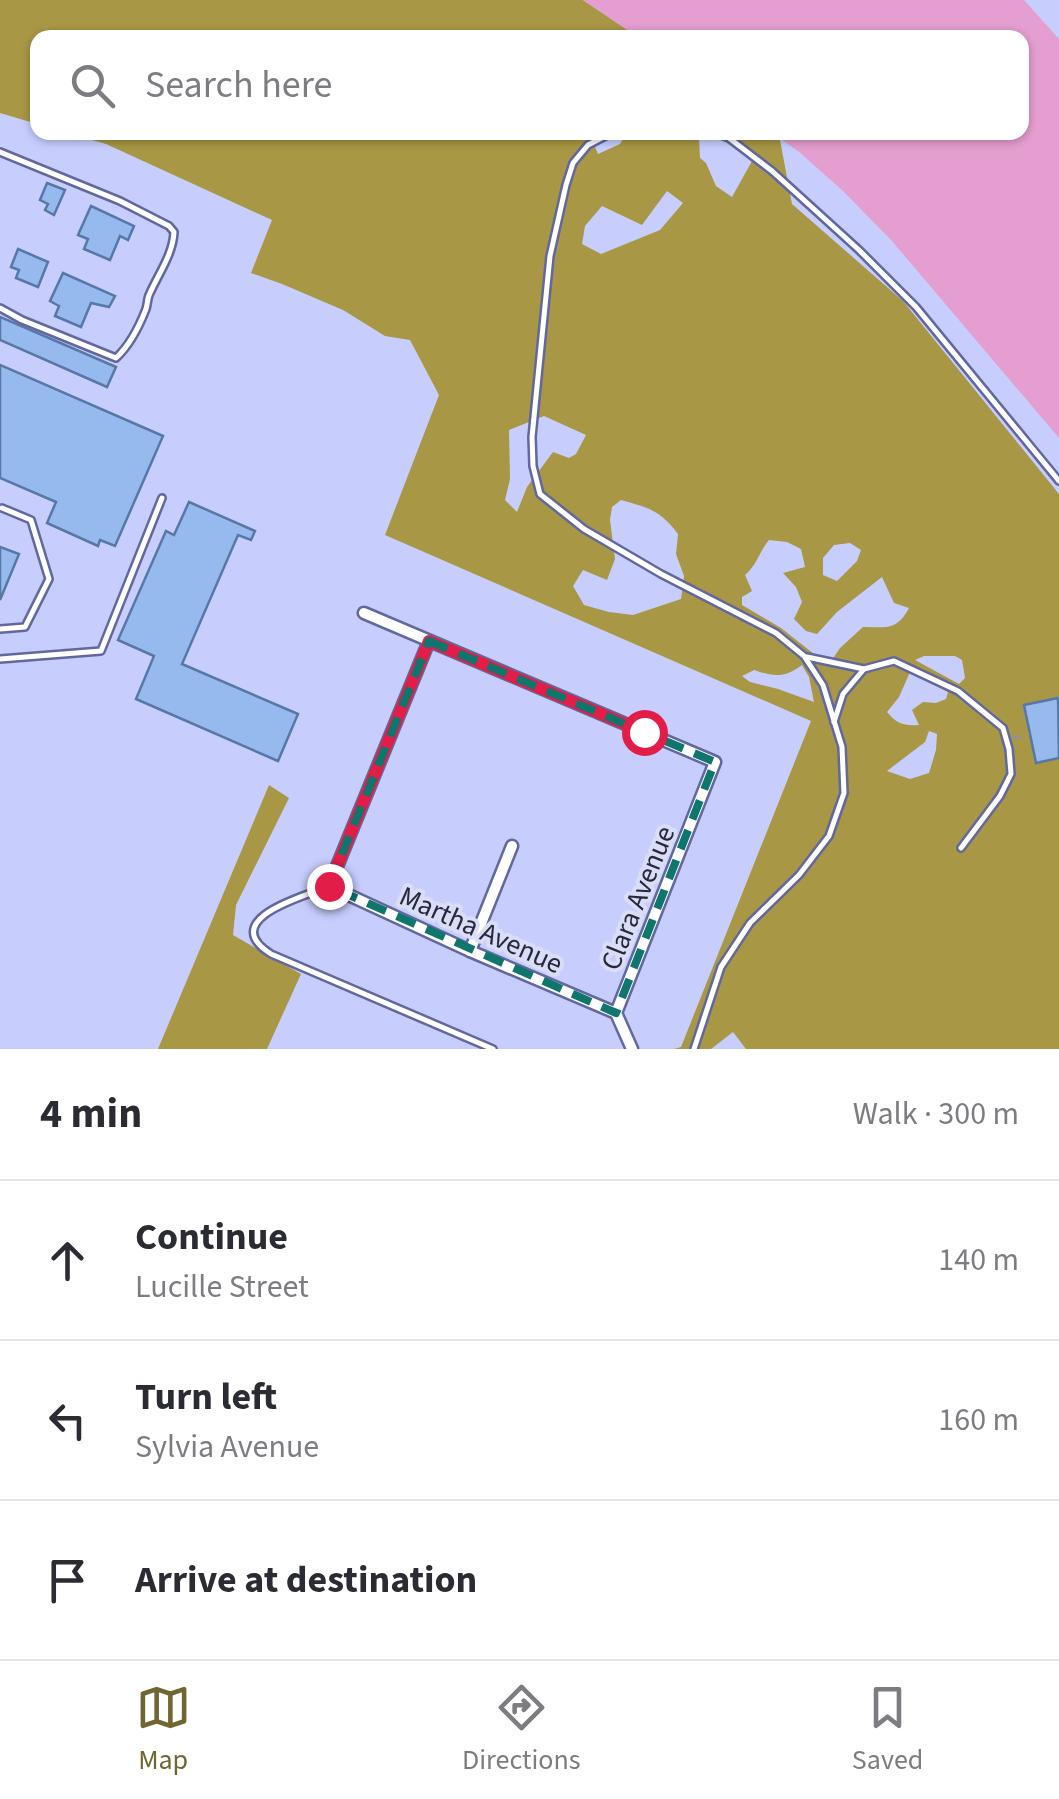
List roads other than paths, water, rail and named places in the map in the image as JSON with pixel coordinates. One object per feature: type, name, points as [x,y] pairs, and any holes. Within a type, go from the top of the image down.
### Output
[{"type":"street","points":[[329,886],[429,641],[364,613]]},
{"type":"street","name":"Clara Avenue","points":[[429,641],[716,762],[616,1014],[632,1049]]},
{"type":"street","points":[[470,952],[512,846]]},
{"type":"street","name":"Martha Avenue","points":[[329,886],[616,1014]]},
{"type":"lane","points":[[598,140],[573,163],[550,256],[532,437],[540,494],[584,529],[776,633],[804,656],[823,685],[842,746],[844,793],[829,836],[799,875],[750,922],[721,967],[694,1049]]},
{"type":"lane","points":[[733,140],[772,171],[916,306],[1059,481]]},
{"type":"lane","points":[[0,152],[120,201],[170,226],[174,232],[174,243],[128,347],[116,358],[0,308]]},
{"type":"lane","points":[[0,659],[101,651],[162,498]]},
{"type":"lane","points":[[0,628],[26,627],[49,579],[31,520],[2,508]]},
{"type":"lane","points":[[804,656],[864,669],[894,661],[958,691],[1002,728],[1010,749],[1011,774],[1000,796],[960,848]]},
{"type":"lane","points":[[834,722],[843,694],[864,669]]},
{"type":"lane","points":[[329,886],[267,911],[256,924],[255,938],[260,947],[493,1049]]}]
